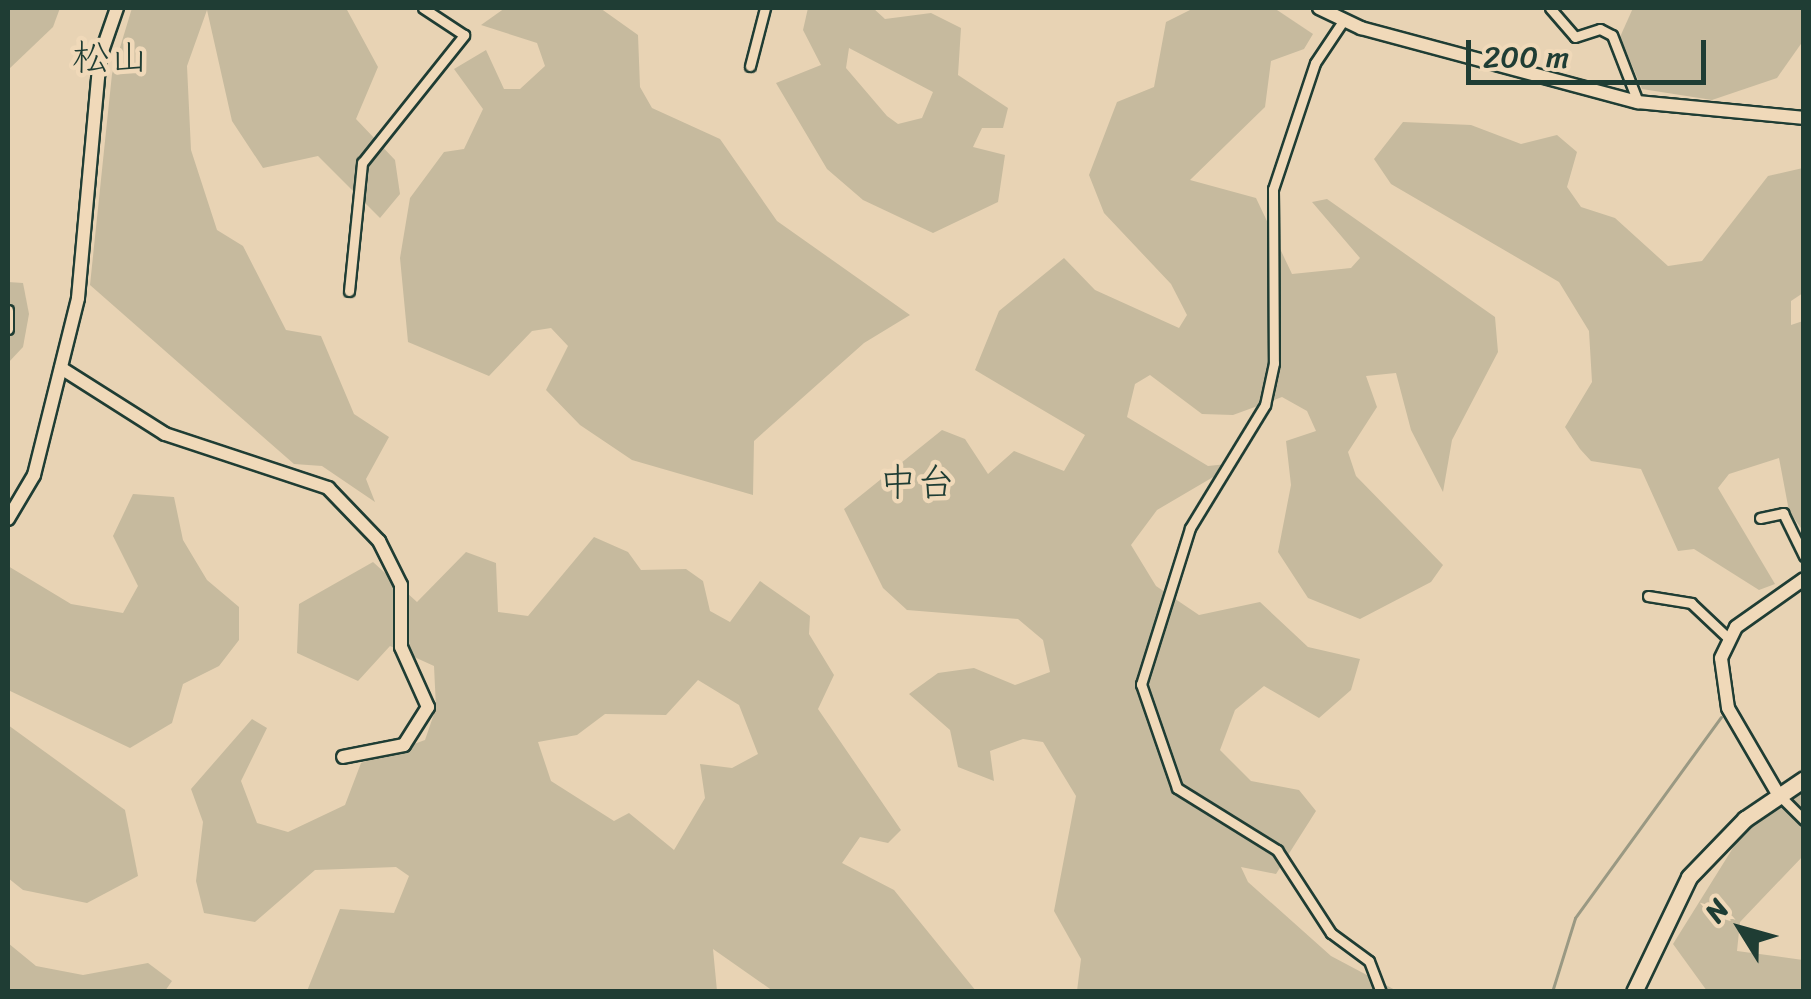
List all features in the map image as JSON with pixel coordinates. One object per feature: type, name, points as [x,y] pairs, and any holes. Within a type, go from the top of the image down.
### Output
[{"type":"highway","points":[[1634,992],[1689,877],[1778,794],[1804,780]]},
{"type":"street","points":[[8,519],[34,476],[82,276],[100,57],[117,8]]},
{"type":"street","points":[[349,290],[362,164],[429,90],[464,35],[423,8]]},
{"type":"street","points":[[750,66],[765,8]]},
{"type":"street","points":[[1319,8],[1343,21],[1638,102],[1804,118]]},
{"type":"street","points":[[1550,8],[1575,37],[1600,29],[1612,35],[1638,102]]},
{"type":"street","points":[[1343,21],[1315,63],[1274,189],[1274,362],[1265,405],[1190,528],[1141,684],[1177,788],[1277,850],[1331,933],[1369,961],[1381,992]]},
{"type":"street","points":[[8,310],[8,329]]},
{"type":"street","points":[[61,368],[165,434],[328,488],[379,541],[401,585],[401,647],[428,707],[404,746],[342,757]]},
{"type":"street","points":[[1760,518],[1783,513],[1804,556]]},
{"type":"street","points":[[1804,579],[1728,638],[1722,694],[1778,794],[1804,820]]},
{"type":"street","points":[[1648,596],[1691,603],[1728,638]]},
{"type":"shaded area","points":[[8,8],[60,8],[53,27],[8,70]]},
{"type":"shaded area","points":[[132,8],[346,8],[378,67],[356,119],[395,160],[400,194],[380,218],[318,156],[263,168],[232,121],[207,10],[187,66],[191,150],[217,230],[243,246],[286,330],[321,336],[354,414],[389,437],[366,479],[375,502],[322,466],[294,464],[90,285],[112,74]]},
{"type":"shaded area","points":[[505,8],[600,8],[638,35],[640,87],[652,108],[720,139],[777,221],[910,315],[864,343],[754,441],[753,495],[632,460],[580,425],[546,390],[568,346],[551,328],[532,331],[489,376],[408,342],[400,258],[410,198],[444,152],[464,149],[483,109],[454,69],[486,50],[504,89],[520,89],[545,66],[537,43],[481,25]]},
{"type":"shaded area","points":[[808,8],[873,8],[885,19],[931,13],[961,28],[958,75],[1008,108],[1003,128],[982,128],[973,147],[1005,155],[998,202],[933,233],[863,200],[827,169],[776,83],[821,65],[803,30]],"holes":[[[849,48],[933,92],[922,118],[898,124],[846,68]]]},
{"type":"shaded area","points":[[1274,8],[1313,34],[1304,49],[1271,61],[1265,107],[1190,180],[1256,198],[1292,274],[1351,268],[1360,258],[1312,202],[1327,199],[1495,317],[1498,352],[1452,440],[1443,492],[1411,430],[1396,373],[1366,376],[1377,407],[1348,452],[1356,476],[1443,565],[1431,582],[1360,619],[1308,598],[1278,552],[1291,485],[1286,441],[1316,431],[1307,411],[1282,397],[1233,415],[1202,414],[1150,375],[1135,384],[1127,417],[1208,466],[1237,463],[1157,510],[1131,545],[1156,586],[1199,615],[1260,602],[1308,647],[1360,659],[1351,690],[1319,718],[1264,686],[1235,710],[1220,750],[1251,781],[1299,790],[1316,811],[1276,874],[1241,867],[1248,882],[1331,956],[1397,991],[1077,991],[1081,959],[1054,911],[1076,796],[1043,742],[1023,739],[990,751],[994,781],[958,767],[950,730],[909,694],[938,673],[974,668],[1015,685],[1050,672],[1043,640],[1018,619],[907,610],[883,588],[844,509],[942,430],[965,439],[988,474],[1014,451],[1064,471],[1085,435],[975,370],[999,311],[1064,258],[1095,290],[1179,328],[1187,315],[1171,284],[1104,213],[1089,175],[1117,102],[1154,87],[1166,22],[1192,9]]},
{"type":"shaded area","points":[[1633,8],[1803,8],[1803,41],[1777,78],[1712,100],[1642,89],[1620,37]]},
{"type":"shaded area","points":[[1403,122],[1471,125],[1521,144],[1557,135],[1577,152],[1567,187],[1581,207],[1615,218],[1668,266],[1702,261],[1768,176],[1803,168],[1803,293],[1791,301],[1791,325],[1803,321],[1803,531],[1789,511],[1779,458],[1729,474],[1718,488],[1775,584],[1759,590],[1694,549],[1678,551],[1641,469],[1591,461],[1580,449],[1565,427],[1592,382],[1589,331],[1559,282],[1391,184],[1374,159]]},
{"type":"shaded area","points":[[8,282],[23,283],[29,314],[23,347],[8,363]]},
{"type":"shaded area","points":[[133,494],[174,497],[183,540],[207,580],[239,607],[239,640],[219,666],[183,684],[172,723],[130,748],[8,690],[8,566],[71,604],[123,613],[138,586],[113,536]]},
{"type":"shaded area","points":[[594,537],[628,552],[641,570],[686,569],[703,581],[710,611],[730,622],[760,581],[810,616],[809,634],[834,675],[818,709],[901,830],[888,843],[860,837],[842,863],[894,890],[976,991],[773,991],[713,949],[717,991],[307,991],[340,909],[394,913],[409,876],[396,867],[315,870],[255,922],[204,913],[196,881],[203,822],[191,789],[252,719],[267,728],[241,781],[257,823],[288,832],[345,805],[361,763],[425,740],[436,708],[434,666],[390,646],[358,681],[297,653],[299,604],[373,562],[417,602],[466,552],[496,563],[498,612],[528,616]],"holes":[[[698,680],[739,705],[758,754],[732,768],[700,764],[705,798],[674,850],[629,813],[614,821],[551,781],[538,742],[577,735],[605,714],[666,715]]]},
{"type":"shaded area","points":[[8,725],[125,810],[138,876],[87,903],[23,890],[8,878]]},
{"type":"shaded area","points":[[1803,789],[1803,856],[1740,922],[1737,951],[1803,960],[1803,991],[1707,991],[1673,944],[1746,827]]},
{"type":"shaded area","points":[[8,943],[36,966],[83,975],[148,963],[172,981],[165,991],[8,991]]},
{"type":"waterway","points":[[1552,992],[1575,918],[1721,717]]},
{"type":"district","name":"松山","points":[[110,58]]},
{"type":"district","name":"中台","points":[[917,483]]}]
